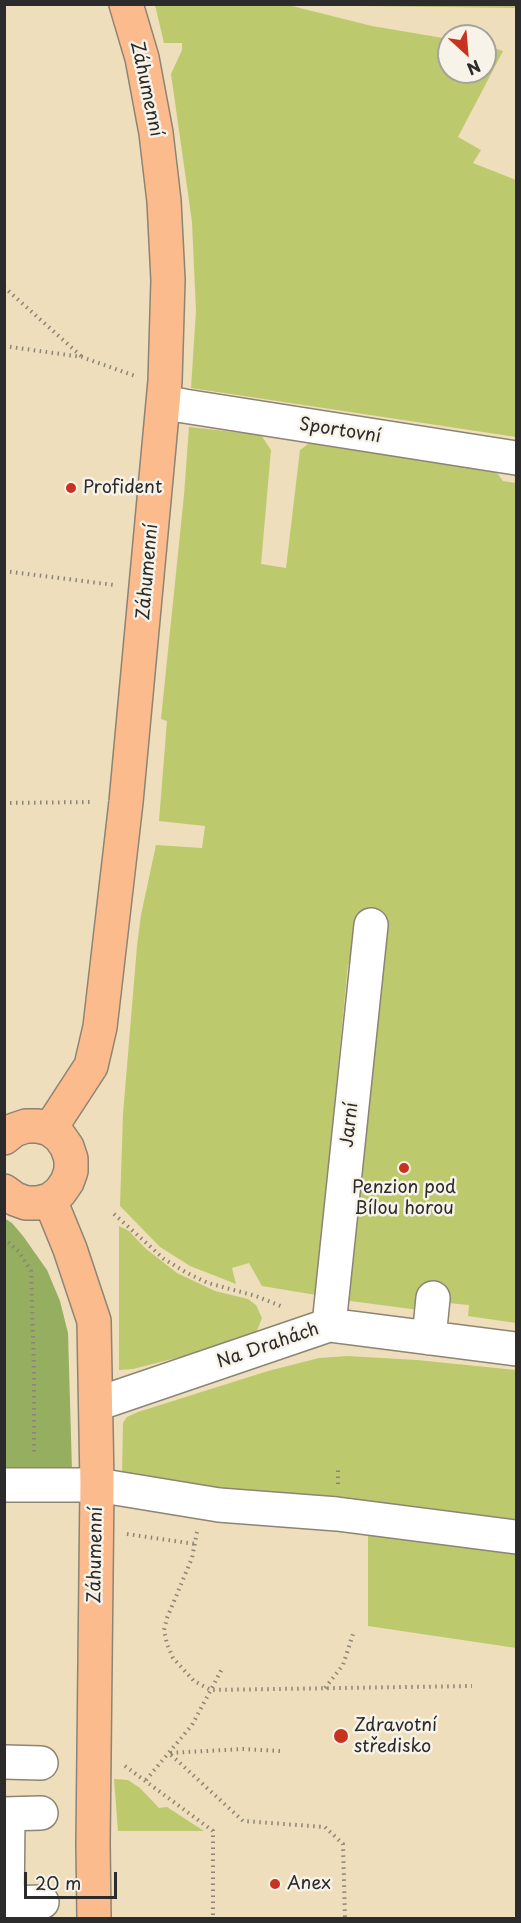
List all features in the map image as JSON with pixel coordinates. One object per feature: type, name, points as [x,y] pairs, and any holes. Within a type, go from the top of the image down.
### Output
[{"type":"main road","name":"Záhumenní","points":[[50,1129],[91,1066],[100,1027],[147,590],[154,390],[168,280],[164,201],[156,133],[142,58],[126,4]]},
{"type":"main road","points":[[4,1138],[14,1130],[26,1126],[50,1129],[68,1147],[71,1165],[67,1182],[50,1200],[26,1203],[4,1191]]},
{"type":"main road","name":"Záhumenní","points":[[50,1200],[70,1249],[94,1321],[97,1404],[94,1918]]},
{"type":"street","name":"Sportovní","points":[[154,390],[184,406],[516,458]]},
{"type":"street","name":"Jarní","points":[[329,1325],[371,925]]},
{"type":"street","points":[[429,1338],[433,1298]]},
{"type":"street","name":"Na Drahách","points":[[97,1404],[329,1325],[516,1349]]},
{"type":"street","points":[[4,1485],[97,1485],[219,1505],[344,1515],[516,1537]]},
{"type":"street","points":[[4,1762],[41,1762]]},
{"type":"street","points":[[41,1813],[6,1814],[6,1908],[42,1902]]},
{"type":"path","points":[[4,287],[82,357]]},
{"type":"path","points":[[4,346],[82,357],[154,390]]},
{"type":"path","points":[[4,571],[147,590]]},
{"type":"path","points":[[4,803],[126,802]]},
{"type":"path","points":[[114,1214],[164,1259],[187,1273],[208,1283],[256,1296],[329,1325]]},
{"type":"path","points":[[4,1238],[19,1252],[31,1271],[34,1371],[33,1460]]},
{"type":"path","points":[[203,1502],[192,1558],[164,1630],[173,1658],[194,1681],[211,1690],[472,1686]]},
{"type":"path","points":[[126,1533],[195,1544]]},
{"type":"path","points":[[326,1688],[343,1665],[354,1631]]},
{"type":"path","points":[[146,1780],[192,1725],[222,1669]]},
{"type":"path","points":[[169,1753],[243,1749],[280,1751]]},
{"type":"path","points":[[169,1753],[243,1821],[325,1827],[343,1844],[345,1918]]},
{"type":"path","points":[[121,1762],[213,1831],[213,1918]]},
{"type":"green space","points":[[516,4],[516,8],[357,5]]},
{"type":"green space","points":[[155,5],[288,5],[372,26],[437,37],[437,84],[486,84],[458,137],[481,150],[473,163],[516,180],[516,437],[191,388],[196,311],[192,222],[171,74],[182,50],[182,43],[164,43]]},
{"type":"green space","points":[[497,49],[503,51],[497,62]]},
{"type":"green space","points":[[189,427],[261,435],[271,450],[261,564],[286,568],[300,450],[312,441],[414,459],[495,470],[503,481],[516,483],[516,1323],[468,1316],[469,1305],[428,1301],[426,1311],[343,1300],[376,966],[348,964],[316,1295],[262,1286],[249,1263],[232,1268],[236,1284],[190,1266],[160,1247],[120,1206],[123,1114],[137,946],[141,915],[156,845],[202,848],[205,826],[159,821],[167,721],[161,719]]},
{"type":"green space","points":[[4,1218],[12,1223],[23,1236],[47,1270],[60,1301],[68,1333],[72,1471],[5,1471]]},
{"type":"green space","points":[[119,1226],[129,1231],[145,1248],[177,1273],[215,1291],[248,1299],[256,1305],[262,1318],[257,1331],[229,1343],[184,1356],[133,1369],[119,1370]]},
{"type":"green space","points":[[347,1356],[516,1370],[516,1529],[319,1505],[122,1475],[123,1423],[127,1417],[268,1371],[319,1358]]},
{"type":"green space","points":[[368,1530],[516,1549],[516,1648],[368,1626]]},
{"type":"green space","points":[[114,1779],[128,1780],[140,1788],[159,1808],[167,1807],[204,1831],[118,1831]]},
{"type":"place","name":"Profident","points":[[71,488]]},
{"type":"place","name":"Penzion pod Bílou horou","points":[[404,1168]]},
{"type":"place","name":"Zdravotní středisko","points":[[341,1736]]},
{"type":"place","name":"Anex","points":[[275,1884]]}]
